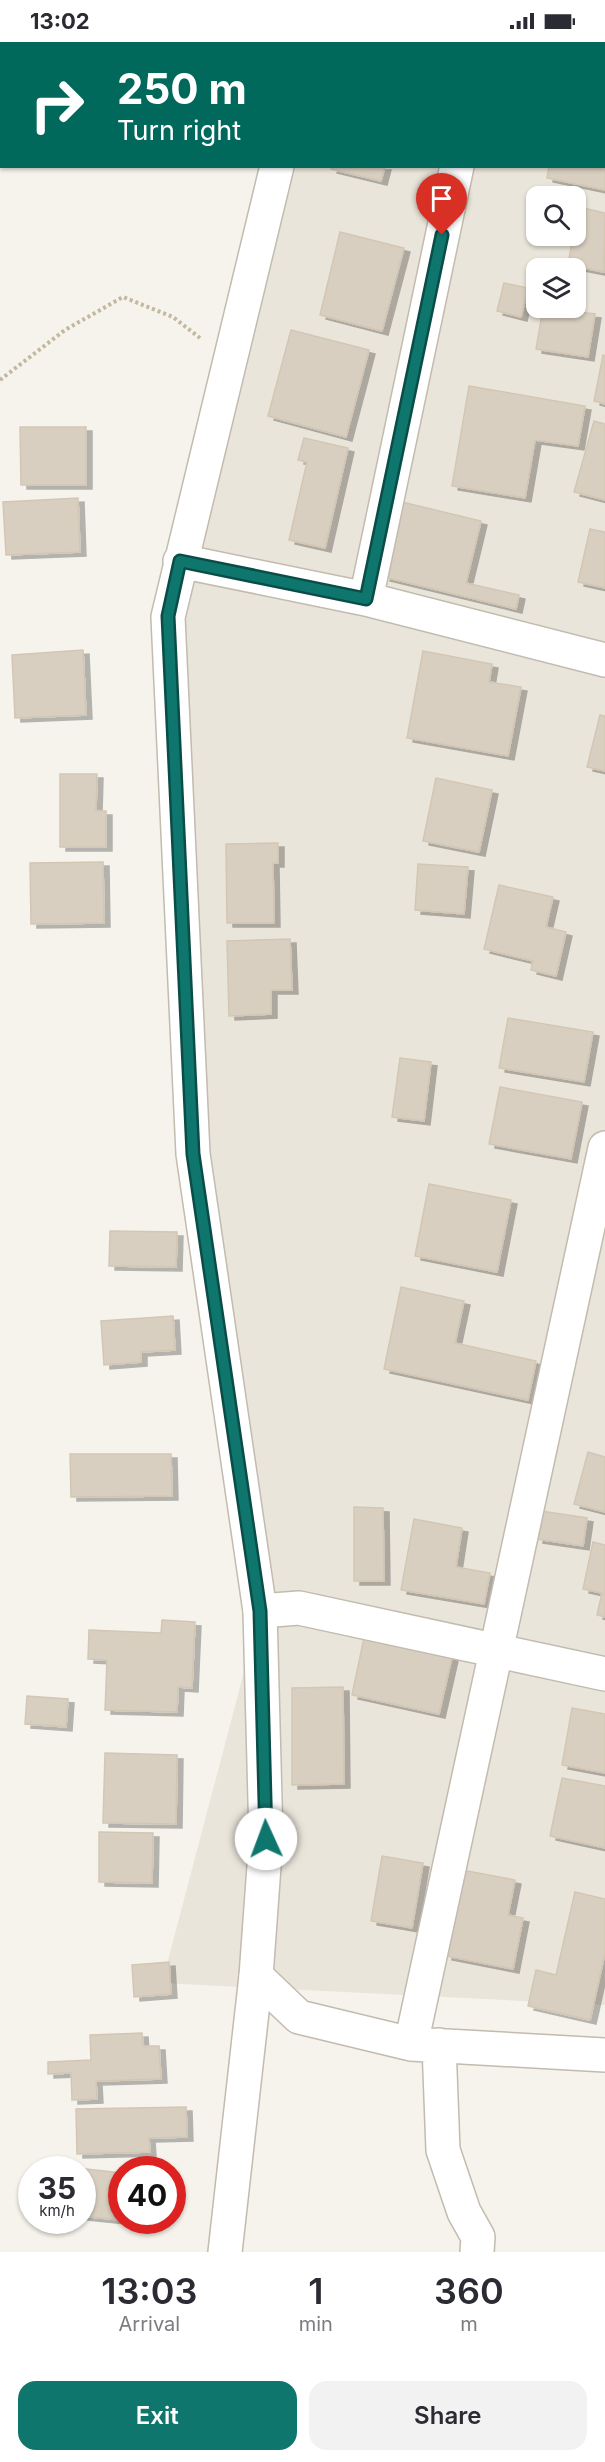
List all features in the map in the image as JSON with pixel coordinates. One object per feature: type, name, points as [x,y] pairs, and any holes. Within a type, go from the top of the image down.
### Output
[{"type":"street","points":[[225,2252],[256,1976],[266,1839],[260,1611],[193,1154],[168,616],[277,168]]},
{"type":"street","points":[[366,599],[457,168]]},
{"type":"street","points":[[180,561],[366,599],[605,660]]},
{"type":"street","points":[[477,2252],[478,2237],[464,2212],[443,2150],[425,2044],[496,1651],[605,1148]]},
{"type":"street","points":[[260,1611],[299,1608],[605,1674]]},
{"type":"street","points":[[256,1976],[299,2017],[425,2044],[605,2055]]},
{"type":"path","points":[[0,380],[65,330],[123,297],[173,317],[229,360]]},
{"type":"shaded area","points":[[296,168],[605,168],[605,2005],[162,1983],[260,1611],[193,1154],[168,617],[229,360]]},
{"type":"building","points":[[331,168],[384,168],[381,181]]},
{"type":"building","points":[[549,168],[605,168],[605,190],[547,178]]},
{"type":"building","points":[[586,209],[605,213],[604,272],[586,268],[586,258],[569,258],[571,246],[586,246]]},
{"type":"building","points":[[340,232],[404,248],[382,331],[320,315]]},
{"type":"building","points":[[504,283],[526,288],[521,317],[497,311]]},
{"type":"building","points":[[586,313],[595,314],[588,357],[536,349],[541,318],[586,318]]},
{"type":"building","points":[[291,330],[369,350],[346,437],[268,416]]},
{"type":"building","points":[[603,355],[605,356],[605,404],[594,401]]},
{"type":"building","points":[[469,386],[585,406],[578,446],[535,440],[525,498],[452,486]]},
{"type":"building","points":[[594,421],[605,424],[605,500],[574,492]]},
{"type":"building","points":[[20,427],[86,427],[86,485],[21,485]]},
{"type":"building","points":[[304,438],[348,448],[325,548],[289,540],[307,462],[298,460]]},
{"type":"building","points":[[78,498],[80,552],[6,555],[3,502]]},
{"type":"building","points":[[402,502],[481,521],[466,583],[519,595],[516,609],[384,577]]},
{"type":"building","points":[[590,529],[605,532],[605,588],[578,582]]},
{"type":"building","points":[[83,650],[86,715],[15,718],[12,655]]},
{"type":"building","points":[[423,651],[492,664],[489,682],[521,687],[508,756],[407,738]]},
{"type":"building","points":[[600,715],[605,716],[605,771],[587,767]]},
{"type":"building","points":[[60,774],[97,774],[96,811],[106,811],[106,847],[60,847]]},
{"type":"building","points":[[436,778],[492,790],[479,852],[423,841]]},
{"type":"building","points":[[278,843],[278,863],[273,863],[274,923],[227,923],[226,844]]},
{"type":"building","points":[[103,862],[104,923],[31,924],[30,863]]},
{"type":"building","points":[[418,864],[468,867],[464,914],[415,910]]},
{"type":"building","points":[[499,885],[553,897],[546,927],[566,932],[556,976],[531,970],[533,961],[484,949]]},
{"type":"building","points":[[290,939],[292,990],[271,990],[271,1014],[229,1016],[227,941]]},
{"type":"building","points":[[508,1018],[593,1032],[584,1082],[499,1068]]},
{"type":"building","points":[[400,1058],[431,1062],[424,1121],[392,1117]]},
{"type":"building","points":[[500,1087],[582,1102],[571,1159],[489,1144]]},
{"type":"building","points":[[429,1184],[511,1200],[497,1272],[415,1256]]},
{"type":"building","points":[[110,1231],[177,1232],[176,1267],[109,1266]]},
{"type":"building","points":[[401,1287],[464,1301],[455,1343],[536,1361],[528,1400],[384,1369]]},
{"type":"building","points":[[173,1316],[175,1350],[141,1352],[141,1362],[104,1365],[101,1321]]},
{"type":"building","points":[[588,1452],[605,1457],[605,1512],[574,1504]]},
{"type":"building","points":[[70,1454],[171,1454],[172,1496],[71,1497]]},
{"type":"building","points":[[354,1507],[383,1508],[384,1581],[354,1581]]},
{"type":"building","points":[[541,1511],[587,1518],[583,1546],[537,1539]]},
{"type":"building","points":[[414,1519],[462,1528],[456,1567],[490,1573],[484,1604],[401,1590]]},
{"type":"building","points":[[593,1542],[605,1545],[605,1617],[597,1615],[602,1593],[583,1589]]},
{"type":"building","points":[[162,1620],[195,1622],[192,1688],[178,1687],[177,1712],[105,1710],[107,1660],[88,1659],[89,1630],[161,1633]]},
{"type":"building","points":[[364,1638],[452,1657],[439,1714],[352,1695]]},
{"type":"building","points":[[343,1687],[344,1784],[292,1785],[292,1688]]},
{"type":"building","points":[[27,1696],[68,1699],[66,1727],[25,1724]]},
{"type":"building","points":[[572,1708],[605,1714],[605,1773],[562,1765]]},
{"type":"building","points":[[105,1753],[177,1755],[176,1824],[103,1823]]},
{"type":"building","points":[[562,1778],[605,1786],[605,1848],[550,1836]]},
{"type":"building","points":[[99,1832],[153,1833],[152,1883],[99,1882]]},
{"type":"building","points":[[382,1856],[423,1863],[412,1928],[371,1921]]},
{"type":"building","points":[[462,1870],[515,1880],[508,1915],[523,1918],[513,1969],[446,1956]]},
{"type":"building","points":[[575,1892],[605,1899],[605,1953],[590,2020],[528,2006],[536,1970],[556,1975]]},
{"type":"building","points":[[169,1962],[171,1994],[134,1997],[132,1965]]},
{"type":"building","points":[[142,2033],[143,2046],[159,2046],[161,2079],[96,2081],[97,2099],[72,2100],[71,2073],[48,2074],[48,2062],[91,2060],[90,2035]]},
{"type":"building","points":[[186,2107],[187,2137],[149,2138],[150,2152],[77,2154],[76,2109]]},
{"type":"building","points":[[96,2170],[108,2171],[108,2219],[96,2217]]},
{"type":"route","points":[[266,1839],[260,1611],[193,1154],[168,616],[180,561],[366,599],[442,235]]}]
